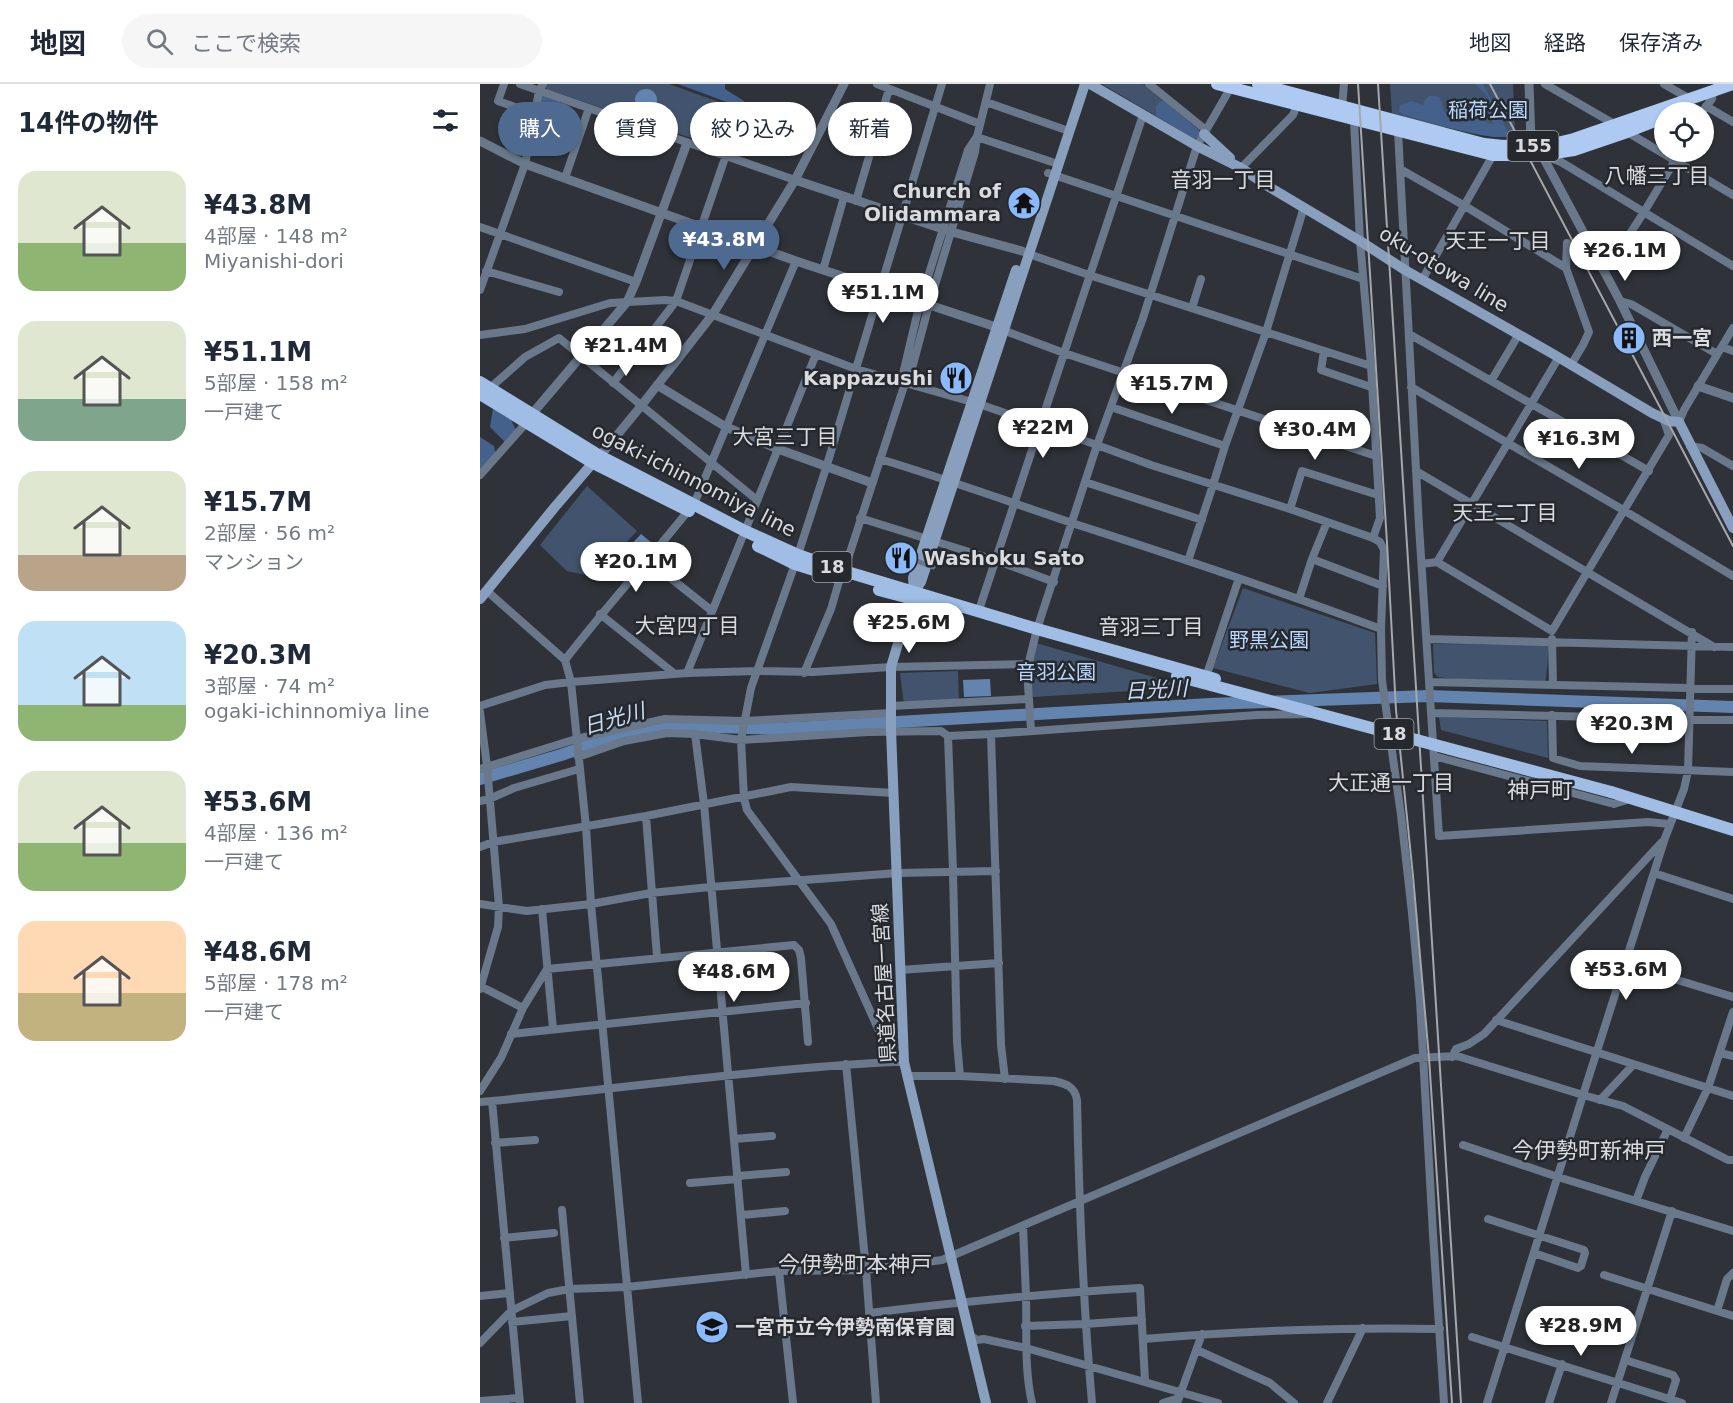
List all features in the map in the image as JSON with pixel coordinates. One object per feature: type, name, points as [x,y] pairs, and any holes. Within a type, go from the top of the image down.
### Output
[{"type":"highway","name":"155","points":[[1217,84],[1493,155],[1538,150],[1574,150],[1654,121]]},
{"type":"highway","name":"155","points":[[1258,84],[1484,144],[1538,150],[1690,99],[1710,99],[1733,92]]},
{"type":"highway","name":"155","points":[[1710,99],[1733,84]]},
{"type":"main road","name":"県道名古屋一宮線","points":[[986,1403],[907,1076],[899,1062],[900,970],[891,731],[891,666],[912,596],[913,578],[930,539],[950,481],[1078,84]]},
{"type":"main road","name":"県道名古屋一宮線","points":[[1052,170],[1088,84]]},
{"type":"main road","name":"oku-otowa line","points":[[1088,84],[1197,146],[1241,168],[1405,270],[1559,357],[1652,413],[1679,422]]},
{"type":"main road","points":[[1205,132],[1241,168]]},
{"type":"main road","name":"ogaki-ichinnomiya line","points":[[483,388],[596,459],[796,559],[912,596],[979,610],[1037,632],[1177,676],[1611,789],[1633,799],[1733,823]]},
{"type":"main road","points":[[1679,422],[1733,528]]},
{"type":"main road","points":[[482,595],[596,459]]},
{"type":"main road","name":"ogaki-ichinnomiya line","points":[[912,596],[921,601],[1611,789],[1677,809],[1733,830]]},
{"type":"street","points":[[501,102],[498,101],[504,84]]},
{"type":"street","points":[[520,84],[541,87],[589,108],[690,143]]},
{"type":"street","points":[[596,459],[713,314],[795,180],[844,84]]},
{"type":"street","points":[[877,84],[980,124]]},
{"type":"street","points":[[480,1102],[846,1064],[899,1062],[831,924],[747,810],[744,798],[741,739],[752,688],[826,468],[942,84]]},
{"type":"street","points":[[804,673],[831,609],[905,383],[903,374],[948,231],[968,150],[976,137],[990,84]]},
{"type":"street","points":[[1149,84],[1205,132]]},
{"type":"street","points":[[1342,107],[1344,84]]},
{"type":"street","points":[[1529,84],[1531,140],[1620,301],[1679,422]]},
{"type":"street","points":[[1545,84],[1616,125]]},
{"type":"street","points":[[1664,84],[1690,99]]},
{"type":"street","points":[[537,102],[541,87]]},
{"type":"street","points":[[1031,730],[1027,664],[1197,146],[1231,87]]},
{"type":"street","points":[[856,201],[889,89]]},
{"type":"street","points":[[1710,99],[1733,122]]},
{"type":"street","points":[[986,102],[1063,129]]},
{"type":"street","points":[[1241,168],[1293,115],[1298,105]]},
{"type":"street","points":[[565,178],[589,108]]},
{"type":"street","points":[[979,610],[1143,115]]},
{"type":"street","points":[[1354,120],[1360,241],[1371,366],[1380,518],[1373,538]]},
{"type":"street","points":[[1398,131],[1411,387],[1439,836],[1648,822],[1670,824]]},
{"type":"street","points":[[1627,132],[1654,148]]},
{"type":"street","points":[[976,137],[1117,195],[1360,278],[1363,276]]},
{"type":"street","points":[[480,141],[525,164],[755,247],[925,303],[1064,353],[1376,456]]},
{"type":"street","points":[[480,475],[627,302],[687,142]]},
{"type":"street","points":[[1538,150],[1733,266]]},
{"type":"street","points":[[1422,280],[1493,155]]},
{"type":"street","points":[[480,290],[526,156]]},
{"type":"street","points":[[613,382],[676,301],[725,156]]},
{"type":"street","points":[[731,156],[856,201],[948,231],[1025,252],[1089,275],[1371,366]]},
{"type":"street","points":[[1603,270],[1611,263],[1674,162]]},
{"type":"street","points":[[1678,162],[1733,195]]},
{"type":"street","points":[[1400,170],[1465,206],[1566,268]]},
{"type":"street","points":[[824,270],[844,197]]},
{"type":"street","points":[[1188,561],[1225,446],[1266,332],[1304,207]]},
{"type":"street","points":[[480,227],[636,282]]},
{"type":"street","points":[[1567,243],[1566,268],[1589,332],[1571,365]]},
{"type":"street","points":[[565,660],[600,614],[691,507],[796,261]]},
{"type":"street","points":[[486,271],[559,292]]},
{"type":"street","points":[[1192,308],[1201,279]]},
{"type":"street","points":[[480,335],[525,329],[610,303],[676,301],[856,369],[975,404],[1151,465],[1290,509],[1373,538],[1380,543],[1384,550],[1382,680],[1412,913],[1424,1058],[1444,1403]]},
{"type":"street","points":[[1620,301],[1631,304],[1719,351],[1733,351]]},
{"type":"street","points":[[1679,422],[1733,328]]},
{"type":"street","points":[[1408,334],[1649,471]]},
{"type":"street","points":[[1491,381],[1519,334]]},
{"type":"street","points":[[483,388],[525,357],[559,338],[757,500]]},
{"type":"street","points":[[1324,351],[1321,370],[1371,387]]},
{"type":"street","points":[[687,673],[816,354]]},
{"type":"street","points":[[1437,562],[1559,357]]},
{"type":"street","points":[[657,385],[726,427],[826,468],[872,483]]},
{"type":"street","points":[[1698,386],[1733,398]]},
{"type":"street","points":[[1411,387],[1733,576]]},
{"type":"street","points":[[1111,407],[1225,446]]},
{"type":"street","points":[[1553,685],[1552,631],[1669,435],[1663,418]]},
{"type":"street","points":[[1690,446],[1702,448],[1733,466]]},
{"type":"street","points":[[880,459],[1239,578],[1381,629]]},
{"type":"street","points":[[1290,509],[1302,471],[1378,495]]},
{"type":"street","points":[[1416,471],[1714,647]]},
{"type":"street","points":[[1085,482],[1202,520]]},
{"type":"street","points":[[861,518],[995,560],[1054,582]]},
{"type":"street","points":[[1299,599],[1327,522]]},
{"type":"street","points":[[1312,559],[1383,586]]},
{"type":"street","points":[[648,560],[712,611]]},
{"type":"street","points":[[914,560],[933,567]]},
{"type":"street","points":[[1422,564],[1437,562],[1552,631]]},
{"type":"street","points":[[1210,678],[1239,578]]},
{"type":"street","points":[[482,595],[565,660],[571,682],[638,1403]]},
{"type":"street","points":[[600,614],[675,674]]},
{"type":"street","points":[[1487,1403],[1582,1095],[1665,838],[1684,789],[1688,771],[1692,632]]},
{"type":"street","points":[[1427,639],[1733,647]]},
{"type":"street","points":[[480,706],[545,686],[687,673],[758,671],[804,673],[891,666],[1027,664]]},
{"type":"street","points":[[1430,683],[1733,689]]},
{"type":"street","points":[[485,768],[576,740],[665,719],[743,723],[1029,701]]},
{"type":"street","points":[[1431,711],[1733,720]]},
{"type":"street","points":[[480,712],[485,768],[489,782],[499,907],[498,927],[480,987],[523,1008]]},
{"type":"street","points":[[578,756],[624,741],[667,734],[695,734],[741,739],[891,731],[941,731],[948,736],[1257,715],[1326,713],[1389,729]]},
{"type":"street","points":[[1552,715],[1553,759],[1580,766],[1733,772]]},
{"type":"street","points":[[695,734],[704,804],[746,1275]]},
{"type":"street","points":[[991,734],[1001,1045],[1005,1079]]},
{"type":"street","points":[[948,736],[960,1076]]},
{"type":"street","points":[[1434,756],[1614,804],[1633,799]]},
{"type":"street","points":[[480,801],[514,788],[579,769]]},
{"type":"street","points":[[480,847],[493,842],[586,827],[791,788],[894,793]]},
{"type":"street","points":[[646,816],[657,957]]},
{"type":"street","points":[[1452,1057],[1456,1049],[1476,1040],[1496,1020],[1665,838]]},
{"type":"street","points":[[480,904],[527,911],[710,887],[898,873],[996,871]]},
{"type":"street","points":[[1654,873],[1733,899]]},
{"type":"street","points":[[542,909],[553,1029]]},
{"type":"street","points":[[547,969],[794,945],[799,950],[801,958],[808,1042]]},
{"type":"street","points":[[900,970],[955,968],[999,963]]},
{"type":"street","points":[[1625,964],[1733,997]]},
{"type":"street","points":[[480,1091],[501,1058],[523,1008],[547,969]]},
{"type":"street","points":[[511,1034],[806,1003]]},
{"type":"street","points":[[1684,1138],[1707,1088],[1732,1016]]},
{"type":"street","points":[[1496,1020],[1733,1096]]},
{"type":"street","points":[[1720,1053],[1733,1056]]},
{"type":"street","points":[[480,1343],[511,1311],[548,1293],[779,1271],[866,1270],[942,1260],[1415,1059],[1457,1056],[1634,1110],[1684,1138],[1728,1160],[1733,1160]]},
{"type":"street","points":[[846,1064],[876,1403]]},
{"type":"street","points":[[1600,1100],[1633,1065]]},
{"type":"street","points":[[907,1076],[960,1076],[1054,1081],[1065,1083],[1076,1092],[1085,1324],[1092,1403]]},
{"type":"street","points":[[480,1401],[520,1400],[492,1101]]},
{"type":"street","points":[[1636,1201],[1668,1129]]},
{"type":"street","points":[[734,1139],[772,1136]]},
{"type":"street","points":[[495,1143],[535,1140]]},
{"type":"street","points":[[1462,1145],[1733,1231]]},
{"type":"street","points":[[690,1183],[786,1172]]},
{"type":"street","points":[[562,1210],[580,1403]]},
{"type":"street","points":[[742,1215],[785,1211]]},
{"type":"street","points":[[1611,1403],[1672,1211]]},
{"type":"street","points":[[1488,1219],[1584,1250],[1583,1260],[1578,1268],[1534,1253]]},
{"type":"street","points":[[1023,1226],[1026,1348],[1032,1403]]},
{"type":"street","points":[[504,1238],[554,1233]]},
{"type":"street","points":[[779,1271],[793,1403]]},
{"type":"street","points":[[1717,1311],[1727,1280],[1733,1273]]},
{"type":"street","points":[[1604,1275],[1733,1316]]},
{"type":"street","points":[[869,1313],[962,1301],[1140,1288],[1145,1381]]},
{"type":"street","points":[[480,1296],[510,1293]]},
{"type":"street","points":[[512,1322],[572,1316]]},
{"type":"street","points":[[1025,1326],[1142,1320]]},
{"type":"street","points":[[1143,1339],[1202,1334],[1363,1328],[1440,1329]]},
{"type":"street","points":[[1327,1403],[1363,1328]]},
{"type":"street","points":[[1179,1398],[1202,1334]]},
{"type":"street","points":[[971,1336],[977,1340],[984,1339],[1026,1348],[1145,1381],[1179,1398],[1218,1403]]},
{"type":"street","points":[[1472,1337],[1682,1403]]},
{"type":"street","points":[[1197,1350],[1270,1383],[1294,1403]]},
{"type":"street","points":[[1625,1360],[1673,1375],[1676,1380],[1670,1399]]},
{"type":"street","points":[[1549,1403],[1562,1364]]},
{"type":"street","points":[[1163,1403],[1179,1398]]},
{"type":"green space","points":[[546,84],[669,84],[719,102],[690,102],[690,138],[678,133],[678,102],[594,102],[594,105],[546,89]]},
{"type":"green space","points":[[1102,84],[1143,84],[1199,130],[1195,139]]},
{"type":"green space","name":"稲荷公園","points":[[1390,84],[1513,84],[1515,137],[1495,137],[1424,123],[1392,113]]},
{"type":"green space","points":[[587,486],[637,531],[594,577],[567,571],[540,545]]},
{"type":"green space","name":"野黒公園","points":[[1243,588],[1375,633],[1377,684],[1310,693],[1213,668]]},
{"type":"green space","name":"音羽公園","points":[[1036,643],[1181,685],[1180,688],[1033,697],[1031,670]]},
{"type":"green space","points":[[1433,644],[1549,645],[1546,678],[1545,681],[1438,677],[1434,673]]},
{"type":"green space","points":[[958,671],[959,703],[904,705],[900,673]]},
{"type":"green space","points":[[1439,717],[1547,721],[1548,758],[1441,730]]},
{"type":"shaded area","points":[[678,84],[725,84],[725,89],[744,101],[727,102]]},
{"type":"shaded area","points":[[1475,84],[1483,84],[1510,136],[1473,134],[1404,115],[1399,111],[1400,105],[1411,101],[1423,105],[1429,96],[1436,96],[1440,98],[1444,112],[1452,110],[1459,118],[1465,112],[1494,124],[1488,111],[1490,101]]},
{"type":"shaded area","points":[[646,89],[654,92],[656,102],[636,102],[635,100],[638,92]]},
{"type":"shaded area","points":[[540,95],[560,102],[538,102]]},
{"type":"shaded area","points":[[1164,101],[1199,130],[1200,136],[1195,139],[1156,116],[1156,106]]},
{"type":"shaded area","points":[[493,408],[511,420],[517,432],[507,444],[490,427]]},
{"type":"shaded area","points":[[480,437],[494,446],[496,456],[480,475]]},
{"type":"shaded area","points":[[641,534],[652,543],[636,562],[624,552]]},
{"type":"shaded area","points":[[990,679],[991,696],[964,697],[963,680]]},
{"type":"waterway","name":"日光川","points":[[480,779],[617,736],[657,726],[776,729],[1210,704],[1428,696],[1733,707]]},
{"type":"railway","points":[[1358,84],[1396,710],[1429,1058],[1452,1403]]},
{"type":"railway","points":[[1378,84],[1461,1403]]},
{"type":"railway","points":[[1490,84],[1733,546]]},
{"type":"place","name":"Church of Olidammara","points":[[1024,203]]},
{"type":"place","name":"西一宮","points":[[1629,338]]},
{"type":"place","name":"Kappazushi","points":[[956,378]]},
{"type":"place","name":"Washoku Sato","points":[[901,558]]},
{"type":"place","name":"一宮市立今伊勢南保育園","points":[[712,1327]]},
{"type":"district","name":"八幡三丁目","points":[[1657,176]]},
{"type":"district","name":"音羽一丁目","points":[[1223,180]]},
{"type":"district","name":"天王一丁目","points":[[1498,241]]},
{"type":"district","name":"大宮三丁目","points":[[785,437]]},
{"type":"district","name":"天王二丁目","points":[[1505,513]]},
{"type":"district","name":"大宮四丁目","points":[[687,626]]},
{"type":"district","name":"音羽三丁目","points":[[1151,627]]},
{"type":"district","name":"大正通一丁目","points":[[1391,783]]},
{"type":"district","name":"神戸町","points":[[1540,790]]},
{"type":"district","name":"今伊勢町新神戸","points":[[1589,1150]]},
{"type":"district","name":"今伊勢町本神戸","points":[[855,1264]]}]
